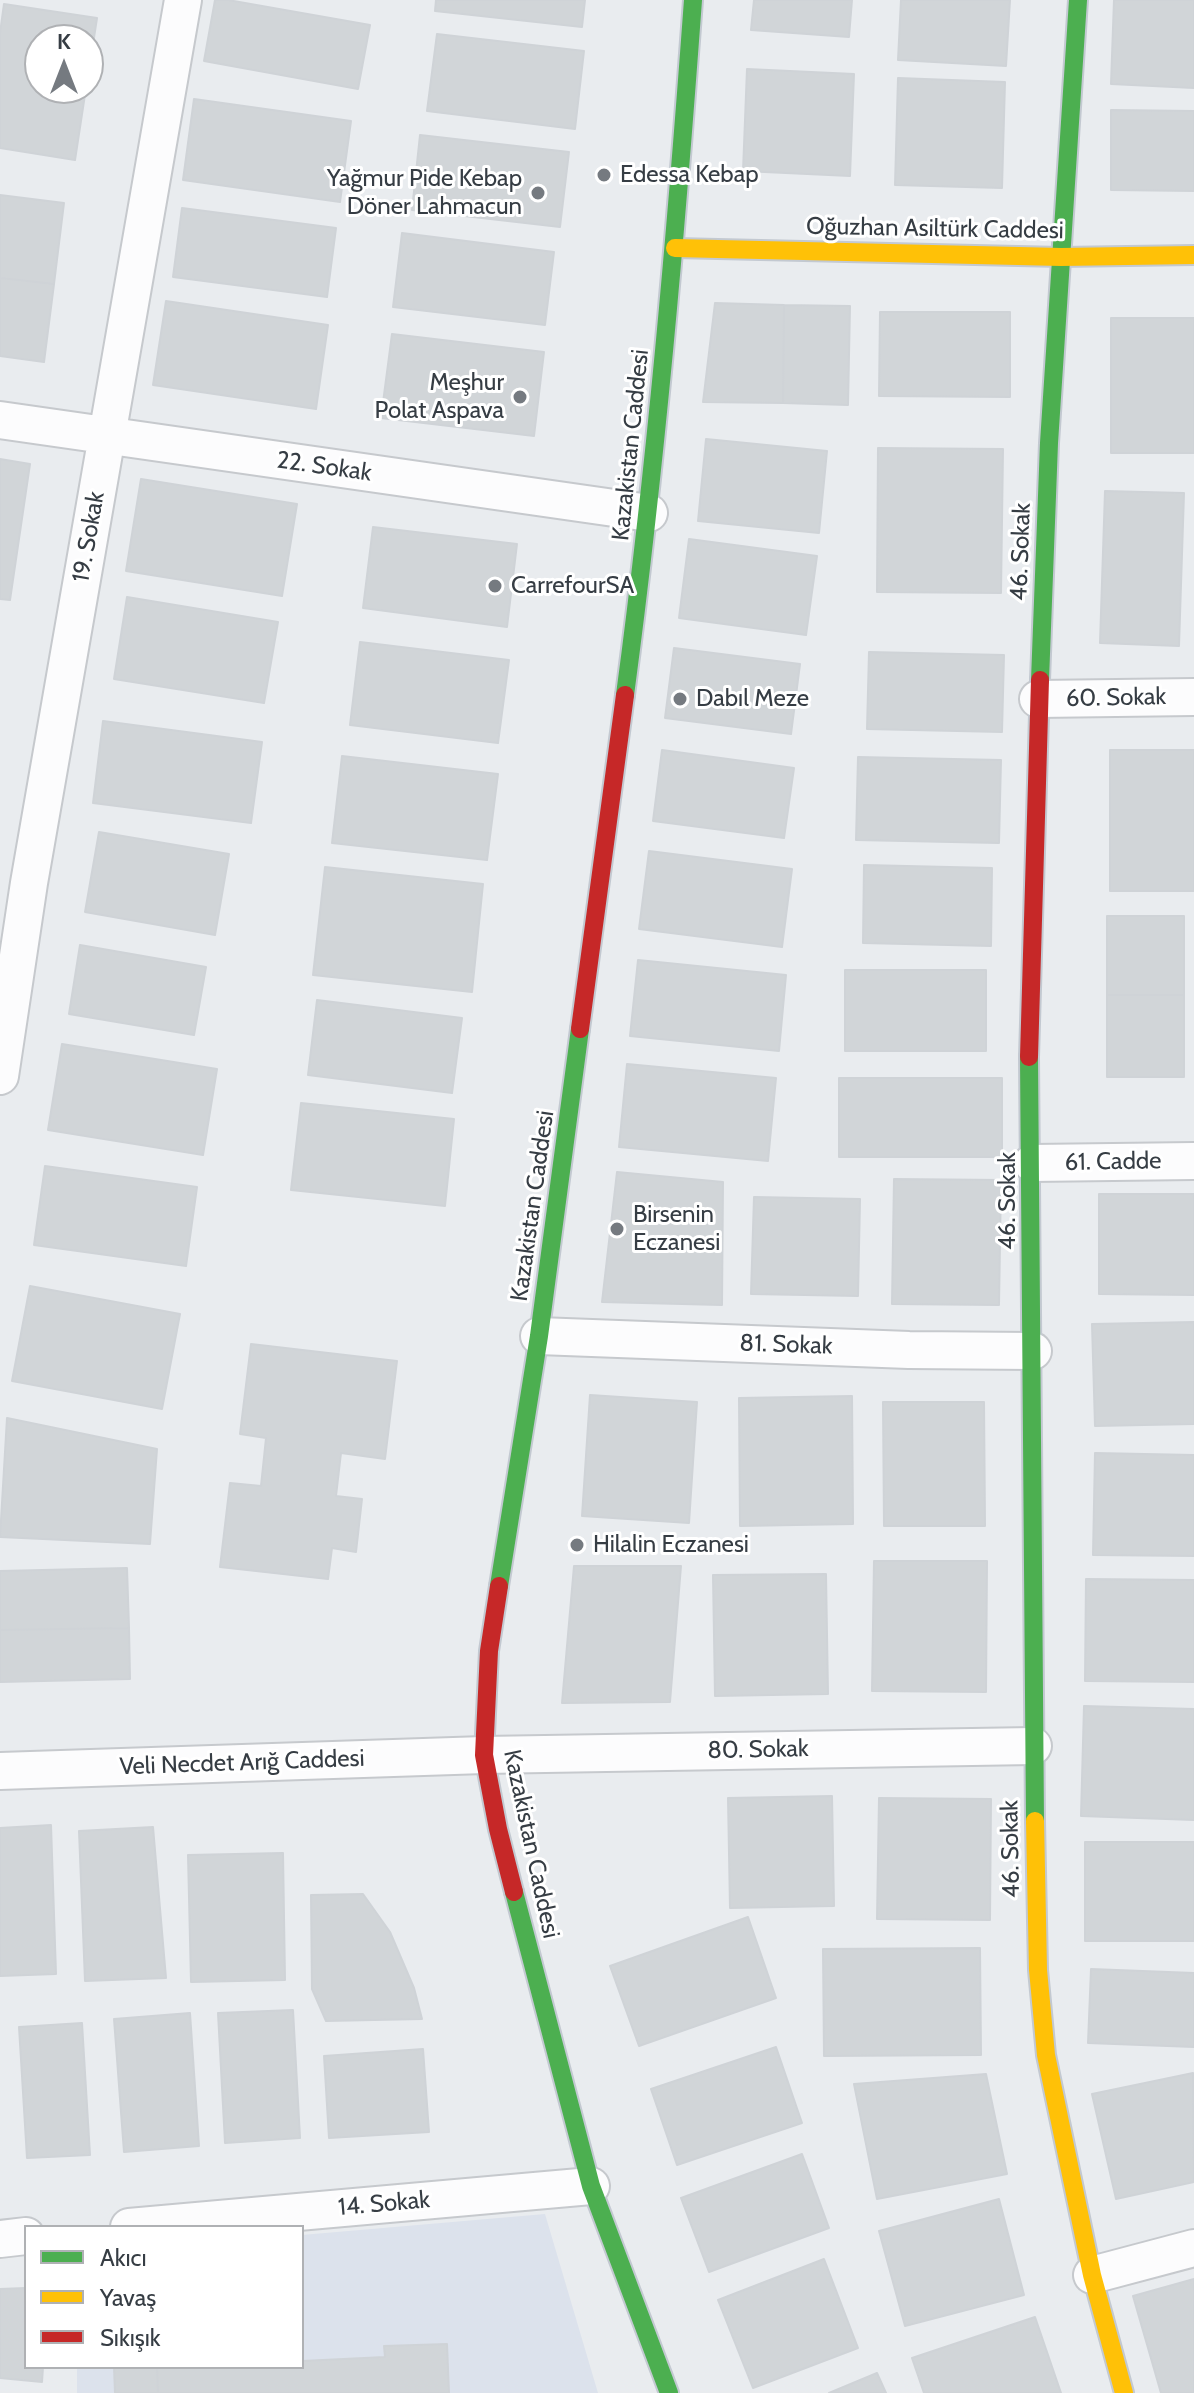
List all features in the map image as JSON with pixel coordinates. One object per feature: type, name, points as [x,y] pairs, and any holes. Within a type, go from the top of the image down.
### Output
[{"type":"main road","name":"Kazakistan Caddesi","points":[[669,2393],[591,2186],[498,1829],[484,1755],[489,1651],[539,1336],[649,513],[675,248],[693,0]]},
{"type":"main road","name":"46. Sokak","points":[[1078,0],[1038,699],[1029,1055],[1033,1746],[1038,1970],[1046,2055],[1092,2275],[1124,2393]]},
{"type":"main road","name":"Oğuzhan Asiltürk Caddesi","points":[[675,248],[1061,257],[1194,255]]},
{"type":"street","name":"19. Sokak","points":[[0,1076],[14,881],[106,436],[183,0]]},
{"type":"street","name":"22. Sokak","points":[[0,420],[649,513]]},
{"type":"street","name":"60. Sokak","points":[[1038,699],[1194,697]]},
{"type":"street","name":"61. Cadde","points":[[1032,1163],[1194,1161]]},
{"type":"street","name":"81. Sokak","points":[[539,1336],[909,1350],[1033,1351]]},
{"type":"street","name":"80. Sokak","points":[[484,1755],[1033,1746]]},
{"type":"street","name":"Veli Necdet Arığ Caddesi","points":[[0,1771],[484,1755]]},
{"type":"street","name":"14. Sokak","points":[[152,2225],[591,2186]]},
{"type":"street","points":[[0,2239],[24,2236]]},
{"type":"street","points":[[1092,2275],[1194,2248]]},
{"type":"shaded area","points":[[545,2214],[598,2393],[77,2393],[77,2369],[304,2369],[304,2235]]},
{"type":"building","points":[[215,0],[370,25],[358,89],[204,61]]},
{"type":"building","points":[[436,0],[585,0],[582,27],[435,11]]},
{"type":"building","points":[[754,0],[852,0],[849,37],[751,30]]},
{"type":"building","points":[[901,0],[1010,0],[1006,66],[898,60]]},
{"type":"building","points":[[1114,0],[1194,0],[1194,88],[1111,84]]},
{"type":"building","points":[[4,4],[97,18],[96,24],[24,24],[24,104],[84,104],[75,160],[0,148],[0,33]]},
{"type":"building","points":[[437,34],[584,51],[575,129],[427,111]]},
{"type":"building","points":[[747,69],[854,74],[850,176],[743,171]]},
{"type":"building","points":[[898,78],[1005,82],[1002,188],[895,185]]},
{"type":"building","points":[[194,99],[351,121],[340,202],[183,180]]},
{"type":"building","points":[[1111,110],[1194,111],[1194,191],[1111,190]]},
{"type":"building","points":[[420,135],[569,152],[560,227],[412,210]]},
{"type":"building","points":[[0,195],[64,203],[54,284],[0,278]]},
{"type":"building","points":[[182,208],[336,228],[327,297],[173,277]]},
{"type":"building","points":[[402,233],[554,252],[545,325],[393,307]]},
{"type":"building","points":[[0,278],[54,284],[44,362],[0,356]]},
{"type":"building","points":[[166,301],[328,325],[316,409],[153,385]]},
{"type":"building","points":[[715,303],[784,305],[783,403],[703,402]]},
{"type":"building","points":[[784,305],[850,306],[848,405],[783,403]]},
{"type":"building","points":[[880,312],[1010,312],[1010,397],[879,396]]},
{"type":"building","points":[[1111,318],[1194,318],[1194,453],[1111,453]]},
{"type":"building","points":[[392,334],[544,352],[534,436],[381,418]]},
{"type":"building","points":[[706,439],[827,451],[819,533],[698,521]]},
{"type":"building","points":[[878,448],[1003,449],[1001,593],[877,592]]},
{"type":"building","points":[[0,459],[30,464],[10,600],[0,599]]},
{"type":"building","points":[[141,479],[297,504],[282,596],[126,571]]},
{"type":"building","points":[[1105,491],[1184,493],[1179,646],[1100,643]]},
{"type":"building","points":[[373,527],[517,544],[507,627],[363,608]]},
{"type":"building","points":[[689,539],[817,556],[806,635],[679,618]]},
{"type":"building","points":[[127,597],[278,622],[264,703],[114,679]]},
{"type":"building","points":[[360,642],[509,660],[498,743],[350,725]]},
{"type":"building","points":[[674,648],[800,664],[791,734],[665,718]]},
{"type":"building","points":[[869,652],[1004,655],[1002,732],[867,729]]},
{"type":"building","points":[[103,721],[262,742],[251,823],[93,803]]},
{"type":"building","points":[[662,750],[794,768],[784,838],[653,821]]},
{"type":"building","points":[[1110,750],[1194,750],[1194,891],[1110,891]]},
{"type":"building","points":[[342,756],[498,774],[487,860],[332,843]]},
{"type":"building","points":[[858,757],[1001,760],[999,843],[856,840]]},
{"type":"building","points":[[99,832],[229,854],[215,935],[85,912]]},
{"type":"building","points":[[649,851],[792,869],[782,947],[639,929]]},
{"type":"building","points":[[864,865],[992,868],[991,946],[863,943]]},
{"type":"building","points":[[325,867],[483,884],[472,992],[313,975]]},
{"type":"building","points":[[1107,916],[1184,916],[1184,995],[1107,995]]},
{"type":"building","points":[[80,945],[206,967],[194,1035],[69,1014]]},
{"type":"building","points":[[638,960],[786,975],[779,1051],[630,1036]]},
{"type":"building","points":[[845,970],[986,970],[986,1051],[845,1051]]},
{"type":"building","points":[[1107,995],[1184,995],[1184,1077],[1107,1077]]},
{"type":"building","points":[[317,1000],[462,1018],[452,1093],[308,1075]]},
{"type":"building","points":[[62,1044],[217,1069],[203,1155],[48,1130]]},
{"type":"building","points":[[627,1064],[776,1078],[768,1161],[619,1147]]},
{"type":"building","points":[[839,1078],[1002,1078],[1002,1157],[839,1157]]},
{"type":"building","points":[[301,1103],[454,1119],[445,1206],[291,1190]]},
{"type":"building","points":[[45,1166],[197,1187],[186,1266],[34,1245]]},
{"type":"building","points":[[617,1172],[723,1182],[722,1305],[602,1302]]},
{"type":"building","points":[[894,1179],[1001,1180],[999,1305],[892,1304]]},
{"type":"building","points":[[1099,1194],[1194,1194],[1194,1295],[1099,1294]]},
{"type":"building","points":[[754,1197],[860,1199],[858,1296],[751,1294]]},
{"type":"building","points":[[30,1286],[180,1314],[162,1409],[12,1381]]},
{"type":"building","points":[[1194,1322],[1194,1424],[1095,1426],[1092,1324]]},
{"type":"building","points":[[251,1344],[397,1361],[385,1459],[341,1453],[336,1496],[362,1499],[356,1552],[332,1548],[328,1579],[220,1567],[230,1483],[261,1486],[266,1438],[240,1434]]},
{"type":"building","points":[[590,1395],[697,1402],[689,1523],[582,1516]]},
{"type":"building","points":[[852,1396],[853,1524],[740,1526],[739,1398]]},
{"type":"building","points":[[883,1402],[984,1402],[985,1526],[884,1526]]},
{"type":"building","points":[[7,1418],[157,1449],[150,1544],[0,1537]]},
{"type":"building","points":[[1095,1453],[1194,1455],[1194,1556],[1093,1555]]},
{"type":"building","points":[[874,1561],[987,1561],[986,1692],[872,1691]]},
{"type":"building","points":[[574,1566],[681,1566],[670,1702],[562,1703]]},
{"type":"building","points":[[127,1568],[129,1628],[0,1630],[0,1571]]},
{"type":"building","points":[[826,1574],[828,1694],[715,1696],[713,1575]]},
{"type":"building","points":[[1086,1579],[1194,1580],[1194,1682],[1085,1681]]},
{"type":"building","points":[[129,1628],[130,1679],[0,1682],[0,1630]]},
{"type":"building","points":[[1084,1706],[1194,1709],[1194,1820],[1081,1816]]},
{"type":"building","points":[[832,1796],[834,1906],[730,1908],[728,1798]]},
{"type":"building","points":[[879,1798],[991,1799],[990,1920],[877,1919]]},
{"type":"building","points":[[51,1825],[56,1974],[0,1976],[0,1828]]},
{"type":"building","points":[[153,1827],[166,1978],[85,1981],[79,1831]]},
{"type":"building","points":[[1085,1842],[1194,1842],[1194,1941],[1085,1941]]},
{"type":"building","points":[[283,1853],[285,1980],[191,1982],[188,1855]]},
{"type":"building","points":[[363,1894],[390,1932],[414,1988],[422,2019],[326,2021],[312,1989],[311,1895]]},
{"type":"building","points":[[748,1917],[776,1998],[639,2046],[610,1966]]},
{"type":"building","points":[[980,1948],[981,2055],[824,2056],[823,1949]]},
{"type":"building","points":[[1091,1969],[1194,1973],[1194,2047],[1088,2043]]},
{"type":"building","points":[[293,2010],[300,2138],[225,2143],[218,2013]]},
{"type":"building","points":[[190,2013],[199,2146],[124,2152],[114,2019]]},
{"type":"building","points":[[82,2023],[90,2155],[27,2158],[19,2027]]},
{"type":"building","points":[[776,2047],[802,2123],[677,2165],[651,2089]]},
{"type":"building","points":[[423,2049],[429,2132],[329,2138],[324,2056]]},
{"type":"building","points":[[1193,2073],[1194,2182],[1116,2199],[1092,2094]]},
{"type":"building","points":[[986,2074],[1007,2174],[877,2199],[854,2084]]},
{"type":"building","points":[[802,2154],[829,2228],[709,2272],[681,2198]]},
{"type":"building","points":[[999,2199],[1024,2295],[905,2326],[879,2231]]},
{"type":"building","points":[[824,2259],[858,2348],[753,2388],[718,2300]]},
{"type":"building","points":[[1194,2279],[1194,2393],[1161,2393],[1133,2296]]},
{"type":"building","points":[[24,2288],[24,2369],[43,2369],[42,2382],[0,2378],[0,2289]]},
{"type":"building","points":[[1035,2317],[1061,2393],[924,2393],[912,2358]]},
{"type":"building","points":[[447,2344],[449,2393],[158,2393],[157,2369],[304,2369],[304,2361],[385,2357],[384,2346]]},
{"type":"building","points":[[114,2369],[157,2369],[158,2393],[115,2393]]},
{"type":"building","points":[[877,2373],[886,2393],[829,2393]]},
{"type":"traffic: fast","points":[[625,695],[664,348],[693,0]]},
{"type":"traffic: fast","points":[[1040,680],[1049,443],[1078,0]]},
{"type":"traffic: fast","points":[[499,1586],[539,1336],[580,1029]]},
{"type":"traffic: fast","points":[[1029,1057],[1035,1821]]},
{"type":"traffic: fast","points":[[514,1892],[591,2186],[669,2393]]},
{"type":"traffic: slow","points":[[675,248],[1061,257],[1194,255]]},
{"type":"traffic: slow","points":[[1035,1821],[1038,1970],[1046,2055],[1092,2275],[1124,2393]]},
{"type":"traffic: jam","points":[[1029,1057],[1040,680]]},
{"type":"traffic: jam","points":[[580,1029],[625,695]]},
{"type":"traffic: jam","points":[[499,1586],[489,1651],[484,1755],[514,1892]]},
{"type":"place","name":"Edessa Kebap","points":[[604,175]]},
{"type":"place","name":"Yağmur Pide Kebap Döner Lahmacun","points":[[538,193]]},
{"type":"place","name":"Meşhur Polat Aspava","points":[[520,397]]},
{"type":"place","name":"CarrefourSA","points":[[495,586]]},
{"type":"place","name":"Dabıl Meze","points":[[680,699]]},
{"type":"place","name":"Birsenin Eczanesi","points":[[617,1229]]},
{"type":"place","name":"Hilalin Eczanesi","points":[[577,1545]]}]
